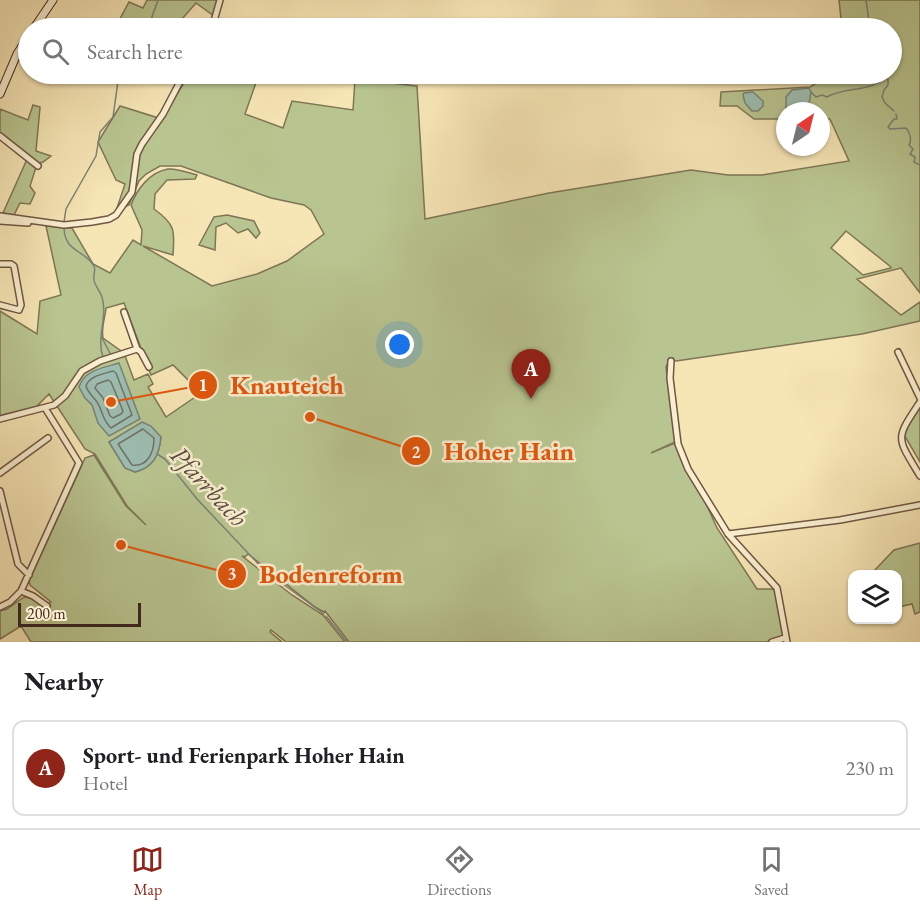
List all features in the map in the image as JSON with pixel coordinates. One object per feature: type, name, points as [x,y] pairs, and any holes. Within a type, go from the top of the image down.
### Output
[{"type":"street","points":[[41,18],[53,0]]},
{"type":"street","points":[[215,18],[220,0]]},
{"type":"street","points":[[0,94],[18,52]]},
{"type":"street","points":[[0,216],[64,225],[110,219],[116,215],[132,192],[137,154],[163,114],[179,84]]},
{"type":"street","points":[[0,136],[38,166]]},
{"type":"street","points":[[0,221],[16,224],[38,223]]},
{"type":"street","points":[[0,264],[14,266],[21,309],[15,310],[0,305]]},
{"type":"street","points":[[124,312],[137,349],[149,367]]},
{"type":"street","points":[[0,419],[45,408],[60,401],[82,371],[100,361],[137,349]]},
{"type":"street","points":[[898,352],[920,400],[907,419],[901,434],[902,445],[920,476]]},
{"type":"street","points":[[671,361],[670,378],[679,446],[688,469],[728,534],[777,588],[786,640],[772,642]]},
{"type":"street","points":[[0,607],[10,602],[21,591],[79,463],[54,434],[45,408]]},
{"type":"street","points":[[0,473],[54,434]]},
{"type":"street","points":[[0,491],[2,511],[18,564],[29,575]]},
{"type":"street","points":[[728,534],[840,520],[920,506]]},
{"type":"street","points":[[0,529],[8,527]]},
{"type":"street","points":[[21,591],[33,596],[46,606]]},
{"type":"green space","points":[[147,0],[217,0],[214,16],[196,3],[183,18],[120,18],[129,2],[143,8]]},
{"type":"green space","points":[[839,0],[920,0],[920,293],[901,268],[857,279],[901,315],[920,302],[920,321],[862,334],[676,361],[669,360],[666,367],[675,442],[651,453],[675,443],[696,481],[717,528],[757,589],[775,589],[785,638],[766,642],[349,642],[325,611],[315,607],[248,554],[245,557],[242,556],[292,595],[323,615],[345,642],[286,642],[271,630],[270,632],[282,642],[31,642],[21,626],[0,639],[0,611],[24,597],[33,598],[45,606],[51,602],[30,585],[29,581],[85,458],[94,455],[126,506],[146,525],[127,506],[95,454],[85,449],[49,394],[34,409],[0,417],[0,311],[37,334],[40,301],[61,295],[46,226],[72,228],[93,264],[110,273],[133,240],[141,245],[142,230],[131,205],[137,193],[150,177],[171,169],[197,175],[195,179],[167,180],[155,194],[154,209],[166,219],[172,228],[173,255],[143,246],[212,286],[257,274],[287,261],[324,234],[311,210],[304,205],[271,198],[181,166],[160,166],[146,174],[139,181],[129,205],[116,211],[125,184],[116,180],[98,142],[120,106],[162,119],[183,84],[256,84],[245,114],[283,128],[292,101],[353,110],[355,84],[417,86],[425,219],[549,193],[691,170],[728,175],[762,175],[849,161],[830,119],[830,102],[776,102],[776,119],[754,119],[737,106],[720,106],[721,92],[810,87],[815,84],[902,84],[902,18],[841,18]],"holes":[[[846,231],[891,268],[863,275],[831,248]],[[124,303],[151,375],[173,365],[201,393],[166,417],[148,387],[153,384],[148,374],[134,380],[124,353],[103,338],[106,308]],[[129,430],[161,437],[154,459],[147,467],[135,472],[125,468],[109,442]]]},
{"type":"green space","points":[[33,105],[40,107],[36,151],[51,156],[37,164],[30,186],[35,193],[30,204],[20,203],[14,215],[3,213],[28,157],[0,134],[0,109],[28,120]]},
{"type":"green space","points":[[227,215],[254,221],[260,233],[256,238],[248,229],[238,233],[226,223],[216,227],[215,250],[199,245],[214,217]]},
{"type":"green space","points":[[920,406],[920,462],[903,433]]},
{"type":"green space","points":[[920,543],[920,612],[915,614],[912,604],[902,606],[902,570],[875,570],[894,550]]},
{"type":"water","points":[[809,88],[811,92],[809,102],[786,102],[786,97],[792,90]]},
{"type":"water","points":[[753,92],[763,101],[763,106],[758,111],[752,111],[745,103],[744,93]]},
{"type":"water","points":[[119,363],[140,419],[109,436],[98,423],[92,405],[79,387],[81,381],[90,373]]},
{"type":"water","points":[[142,422],[151,426],[161,437],[154,459],[147,467],[135,472],[125,468],[109,442]]},
{"type":"waterway","name":"Pfarrbach","points":[[152,18],[158,0]]},
{"type":"waterway","points":[[866,0],[869,18]]},
{"type":"waterway","name":"Pfarrbach","points":[[64,222],[66,209],[96,156],[100,132],[113,117],[118,84]]},
{"type":"waterway","points":[[811,92],[816,97],[822,95],[827,97],[874,84]]},
{"type":"waterway","points":[[888,84],[882,97],[894,111]]},
{"type":"waterway","points":[[896,114],[897,119],[894,119],[888,127],[890,129],[906,128],[910,136],[909,145],[913,149],[910,154],[915,157],[914,162],[920,165]]},
{"type":"waterway","name":"Pfarrbach","points":[[64,228],[65,236],[71,247],[85,256],[94,266],[94,280],[102,297],[104,312],[101,342],[103,357]]},
{"type":"waterway","points":[[102,338],[111,355]]},
{"type":"waterway","name":"Pfarrbach","points":[[157,454],[165,459],[197,499],[265,571],[324,614]]},
{"type":"waterway","name":"Pfarrbach","points":[[326,616],[347,642]]},
{"type":"place","name":"Sport- und Ferienpark Hoher Hain","points":[[531,399]]},
{"type":"place","name":"Knauteich","points":[[111,402]]},
{"type":"place","name":"Hoher Hain","points":[[310,417]]},
{"type":"place","name":"Bodenreform","points":[[121,545]]}]
